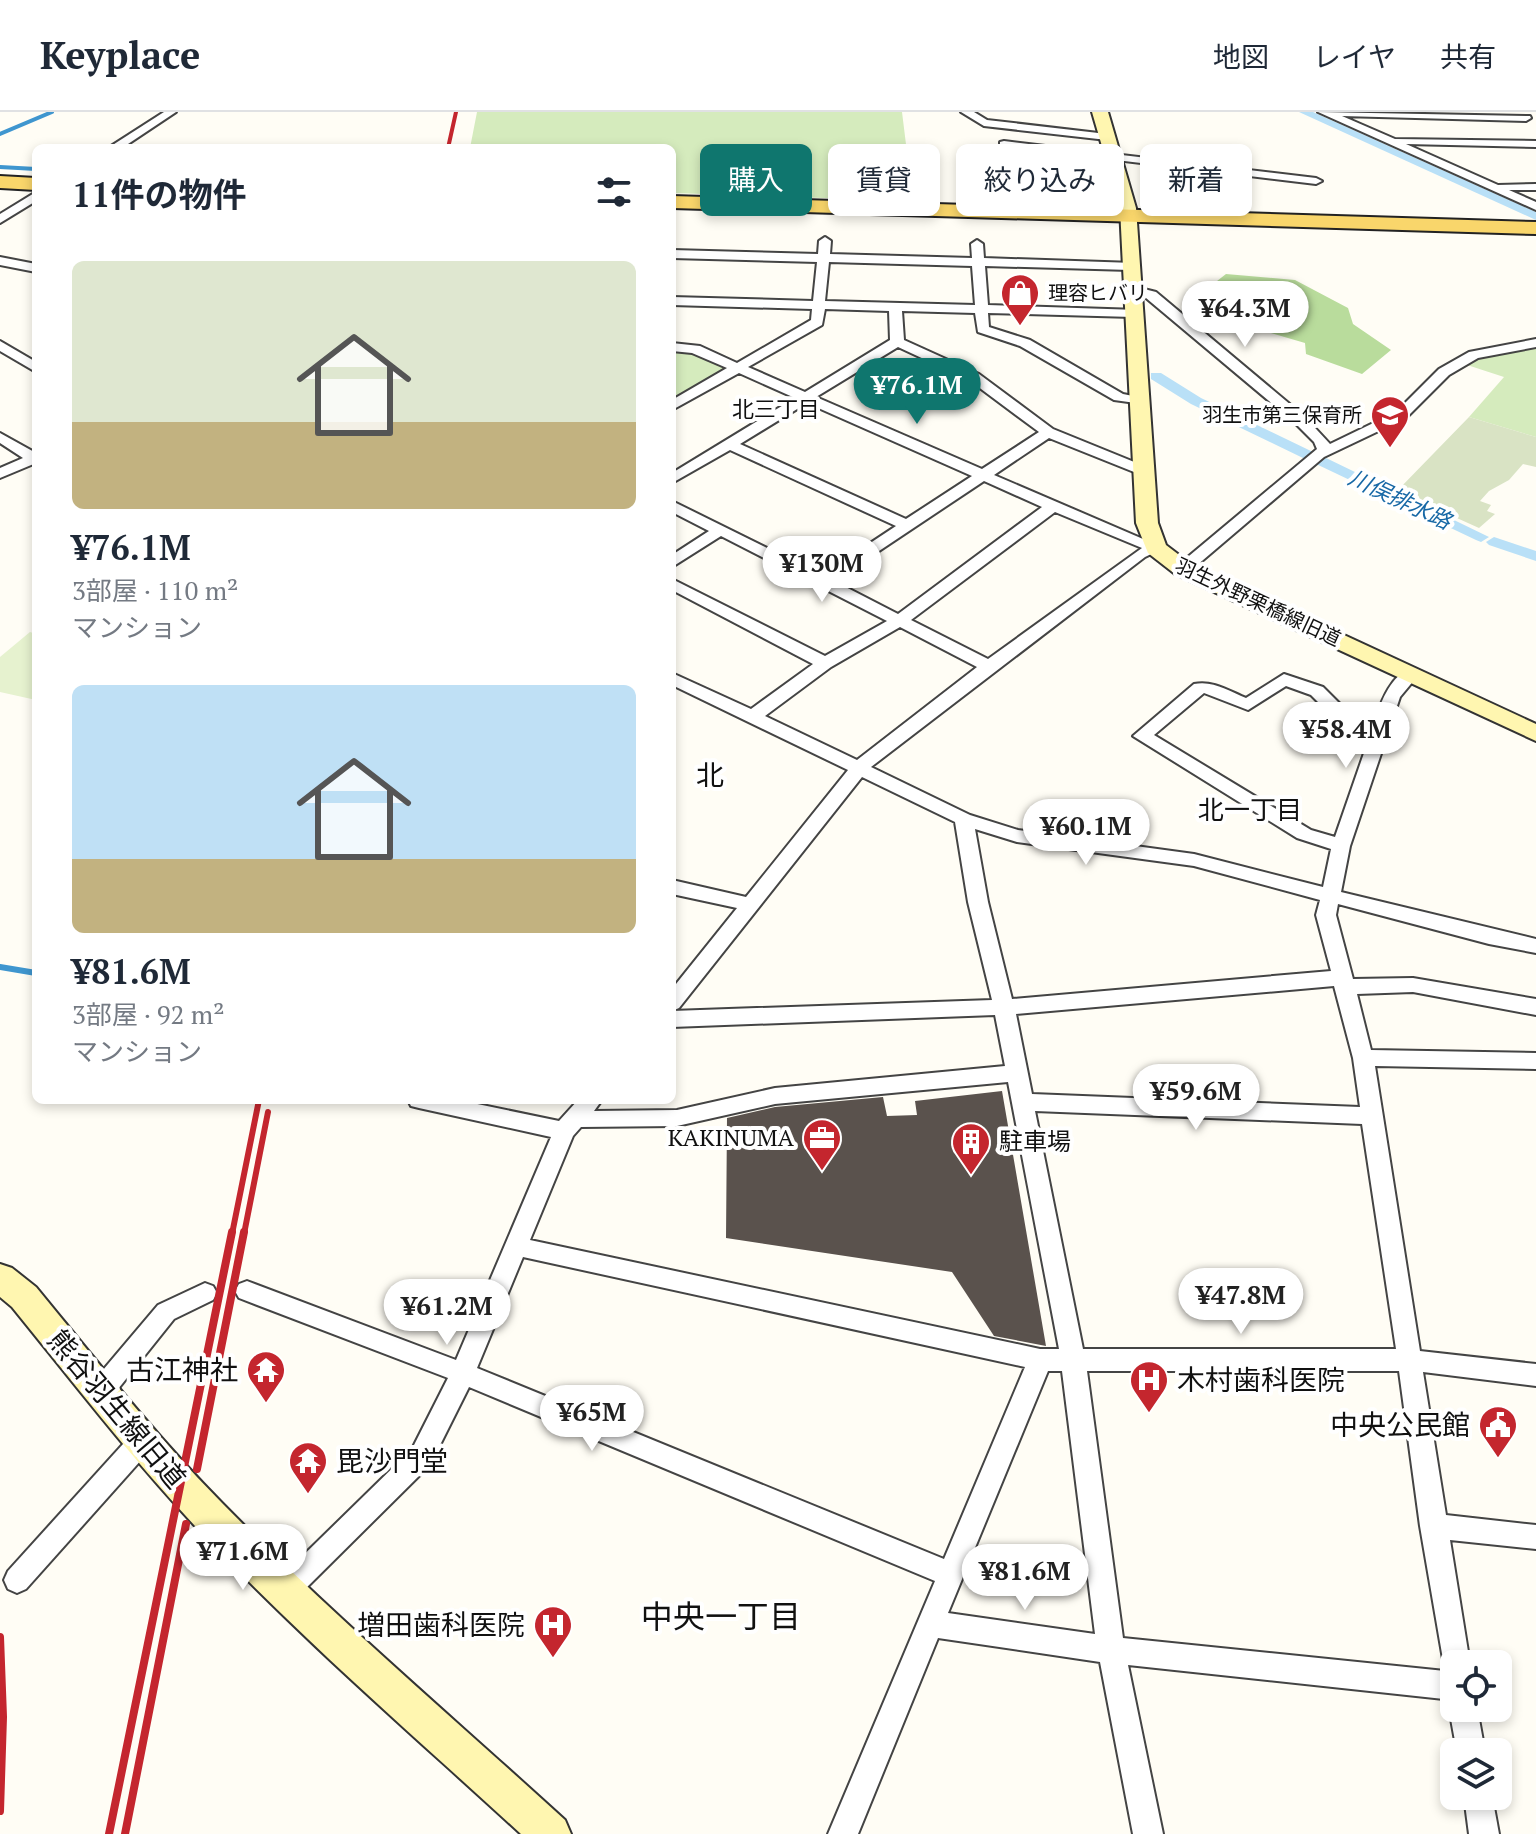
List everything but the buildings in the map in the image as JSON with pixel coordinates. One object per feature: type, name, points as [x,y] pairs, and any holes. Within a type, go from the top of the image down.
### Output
[{"type":"main road","points":[[0,182],[32,184]]},
{"type":"main road","points":[[676,202],[1536,228]]},
{"type":"street","points":[[120,144],[171,112]]},
{"type":"street","points":[[966,112],[984,123],[1107,137]]},
{"type":"street","name":"羽生外野栗橋線旧道","points":[[1100,112],[1109,144]]},
{"type":"street","points":[[1325,113],[1524,115],[1536,136]]},
{"type":"street","points":[[1325,113],[1536,206]]},
{"type":"street","points":[[1391,142],[1536,144]]},
{"type":"street","points":[[1124,157],[1316,181]]},
{"type":"street","points":[[1495,187],[1536,187]]},
{"type":"street","points":[[0,219],[32,199]]},
{"type":"street","name":"羽生外野栗橋線旧道","points":[[1124,200],[1128,216],[1147,523],[1156,548],[1183,569],[1536,733]]},
{"type":"street","points":[[676,403],[817,322],[825,241]]},
{"type":"street","points":[[977,244],[983,329],[1025,343],[1119,397],[1138,401]]},
{"type":"street","points":[[676,254],[978,262],[1131,277],[1321,440],[1319,455]]},
{"type":"street","points":[[0,261],[32,267]]},
{"type":"street","points":[[676,301],[1133,313]]},
{"type":"street","points":[[895,307],[897,342]]},
{"type":"street","points":[[676,477],[897,342]]},
{"type":"street","points":[[897,342],[974,377],[1048,432],[1144,471]]},
{"type":"street","points":[[1183,569],[1319,455],[1401,415],[1444,372],[1466,359],[1536,343]]},
{"type":"street","points":[[0,345],[32,365]]},
{"type":"street","points":[[676,347],[695,349],[1156,548]]},
{"type":"street","points":[[822,582],[1048,432]]},
{"type":"street","points":[[0,437],[32,460]]},
{"type":"street","points":[[729,444],[906,525]]},
{"type":"street","points":[[0,474],[32,461]]},
{"type":"street","points":[[752,717],[825,663],[899,621],[1053,506]]},
{"type":"street","points":[[676,508],[989,666]]},
{"type":"street","points":[[676,559],[720,530]]},
{"type":"street","points":[[676,998],[860,767],[1140,554],[1156,548]]},
{"type":"street","points":[[676,586],[825,663]]},
{"type":"street","points":[[1412,673],[1392,695],[1341,846],[1326,915],[1363,1058],[1454,1650]]},
{"type":"street","points":[[1341,846],[1304,834],[1142,736],[1200,688],[1208,688],[1248,705],[1284,679],[1320,694],[1337,711],[1383,728]]},
{"type":"street","points":[[676,680],[964,819],[1017,836],[1194,860],[1489,937],[1536,946]]},
{"type":"street","points":[[964,819],[978,902],[1018,1073],[1073,1359],[1111,1650],[1148,1834]]},
{"type":"street","points":[[676,888],[751,905]]},
{"type":"street","points":[[676,1019],[1004,1007],[1342,982],[1413,985],[1536,1007]]},
{"type":"street","points":[[1363,1058],[1536,1061]]},
{"type":"street","points":[[458,1104],[577,1116],[587,1120],[677,1118],[775,1096],[1018,1073]]},
{"type":"street","points":[[1023,1102],[1372,1116]]},
{"type":"street","points":[[285,1591],[421,1457],[463,1373],[515,1246],[577,1116]]},
{"type":"street","points":[[515,1246],[1040,1360],[1408,1360],[1536,1375]]},
{"type":"street","name":"熊谷羽生線旧道","points":[[0,1278],[24,1297],[191,1497],[285,1591],[551,1834]]},
{"type":"street","points":[[247,1291],[463,1373],[952,1575]]},
{"type":"street","points":[[101,1391],[166,1312],[205,1293]]},
{"type":"street","points":[[843,1834],[1040,1360]]},
{"type":"street","points":[[17,1580],[142,1441]]},
{"type":"street","points":[[1433,1526],[1536,1537]]},
{"type":"street","points":[[931,1624],[1111,1650],[1440,1685]]},
{"type":"street","points":[[1480,1810],[1484,1834]]},
{"type":"green space","points":[[477,112],[902,112],[906,144],[828,144],[828,198],[812,198],[812,144],[700,144],[700,194],[676,193],[676,144],[471,144]]},
{"type":"green space","points":[[1226,274],[1295,280],[1348,308],[1353,324],[1391,350],[1362,374],[1306,354],[1305,343],[1251,327],[1190,302]]},
{"type":"green space","points":[[1536,345],[1536,437],[1469,417],[1504,377],[1461,363]]},
{"type":"green space","points":[[676,350],[691,351],[724,365],[725,369],[676,399]]},
{"type":"green space","points":[[1469,417],[1536,437],[1536,467],[1523,464],[1509,480],[1489,491],[1480,501],[1491,505],[1487,511],[1495,514],[1479,528],[1397,491]]},
{"type":"green space","points":[[32,633],[32,699],[0,692],[0,657]]},
{"type":"waterway","points":[[0,134],[52,112]]},
{"type":"waterway","points":[[1304,112],[1536,216]]},
{"type":"waterway","points":[[0,167],[32,169]]},
{"type":"waterway","name":"川俣排水路","points":[[1156,376],[1196,401],[1308,455]]},
{"type":"waterway","name":"川俣排水路","points":[[1319,460],[1481,537]]},
{"type":"waterway","name":"川俣排水路","points":[[1494,542],[1536,556]]},
{"type":"waterway","points":[[0,967],[32,972]]},
{"type":"railway","points":[[449,144],[456,112]]},
{"type":"railway","points":[[232,1234],[258,1104]]},
{"type":"railway","points":[[244,1234],[268,1112]]},
{"type":"railway","points":[[109,1834],[232,1232]]},
{"type":"railway","points":[[197,1469],[244,1232]]},
{"type":"railway","points":[[125,1834],[186,1524]]},
{"type":"railway","points":[[0,1637],[3,1717],[0,1811]]},
{"type":"place","name":"理容ヒバリ","points":[[1020,327]]},
{"type":"place","name":"羽生市第三保育所","points":[[1390,449]]},
{"type":"place","name":"KAKINUMA","points":[[822,1172]]},
{"type":"place","name":"駐車場","points":[[971,1176]]},
{"type":"place","name":"古江神社","points":[[266,1404]]},
{"type":"place","name":"木村歯科医院","points":[[1149,1414]]},
{"type":"place","name":"中央公民館","points":[[1498,1459]]},
{"type":"place","name":"毘沙門堂","points":[[308,1495]]},
{"type":"place","name":"増田歯科医院","points":[[553,1659]]},
{"type":"district","name":"北三丁目","points":[[776,409]]},
{"type":"district","name":"北","points":[[710,775]]},
{"type":"district","name":"北一丁目","points":[[1250,810]]},
{"type":"district","name":"中央一丁目","points":[[721,1617]]}]
